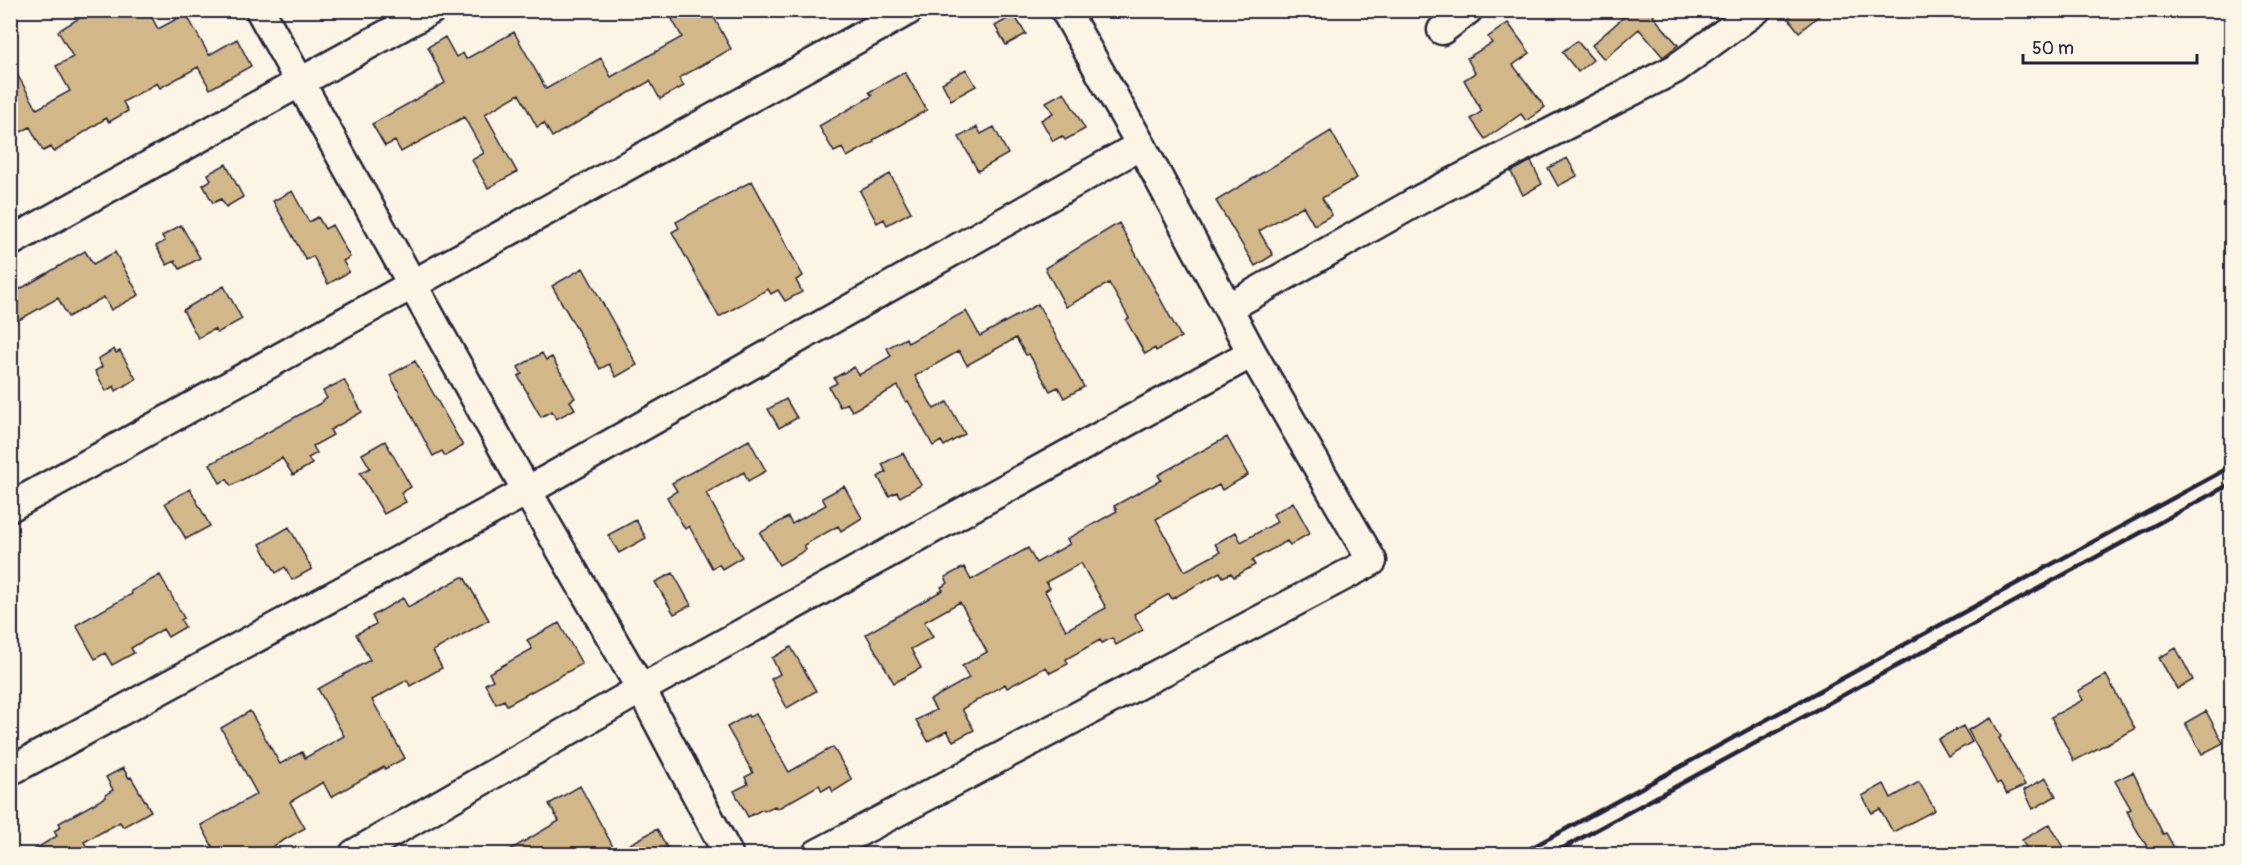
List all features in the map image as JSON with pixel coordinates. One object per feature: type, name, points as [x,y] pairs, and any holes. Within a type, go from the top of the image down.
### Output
[{"type":"street","points":[[260,10],[527,491],[641,689],[728,855]]},
{"type":"street","points":[[10,242],[431,10]]},
{"type":"street","points":[[10,507],[909,10]]},
{"type":"street","points":[[817,855],[1372,561],[1252,353],[1141,145],[1065,10]]},
{"type":"street","points":[[1442,30],[1468,10]]},
{"type":"street","points":[[1228,308],[1421,199],[1676,69],[1724,20],[1756,10]]},
{"type":"street","points":[[10,771],[527,491],[1141,145]]},
{"type":"street","points":[[354,855],[641,689],[1252,353]]},
{"type":"building","points":[[80,10],[148,10],[158,29],[186,14],[209,55],[237,39],[251,66],[210,89],[198,67],[160,88],[157,83],[123,102],[128,111],[109,122],[106,118],[54,152],[51,147],[43,151],[30,127],[10,138],[10,62],[37,109],[70,91],[56,66],[73,57],[58,31],[83,16]]},
{"type":"building","points":[[667,10],[710,10],[731,49],[679,78],[684,86],[660,99],[650,81],[552,137],[544,123],[537,127],[519,94],[485,114],[517,172],[488,188],[472,160],[484,153],[464,117],[401,152],[395,141],[385,146],[372,124],[445,83],[428,47],[445,37],[456,57],[463,53],[466,59],[514,32],[546,89],[601,58],[611,77],[682,37]]},
{"type":"building","points":[[1623,10],[1660,10],[1653,16],[1678,45],[1663,57],[1639,29],[1604,59],[1592,45],[1626,15]]},
{"type":"building","points":[[1797,10],[1826,10],[1799,32],[1788,18]]},
{"type":"building","points":[[1014,15],[1026,34],[1006,45],[995,26]]},
{"type":"building","points":[[1508,23],[1530,53],[1513,65],[1545,107],[1526,121],[1521,114],[1485,139],[1471,119],[1482,111],[1464,80],[1475,73],[1467,58],[1492,43],[1488,37]]},
{"type":"building","points":[[1577,41],[1593,60],[1578,72],[1562,52]]},
{"type":"building","points":[[966,69],[976,86],[951,100],[942,83]]},
{"type":"building","points":[[905,72],[927,110],[847,157],[842,148],[834,152],[819,126],[872,96],[869,92]]},
{"type":"building","points":[[1064,92],[1085,129],[1065,140],[1062,136],[1053,141],[1041,120],[1053,113],[1046,102]]},
{"type":"building","points":[[977,127],[981,134],[994,127],[1008,154],[978,171],[959,137]]},
{"type":"building","points":[[1331,131],[1357,178],[1322,198],[1332,215],[1314,225],[1303,206],[1259,231],[1273,255],[1255,266],[1216,201]]},
{"type":"building","points":[[1567,158],[1577,176],[1558,186],[1548,168]]},
{"type":"building","points":[[1531,161],[1542,184],[1523,195],[1511,172]]},
{"type":"building","points":[[226,164],[243,197],[226,207],[221,199],[213,203],[203,185],[211,180],[208,174]]},
{"type":"building","points":[[890,174],[911,212],[887,225],[884,219],[877,223],[860,191]]},
{"type":"building","points":[[752,181],[803,276],[796,280],[802,292],[785,301],[778,290],[771,294],[768,289],[719,317],[672,232],[679,228],[676,222]]},
{"type":"building","points":[[292,191],[309,222],[318,217],[325,229],[332,225],[350,257],[343,261],[349,272],[328,284],[313,256],[306,260],[273,201]]},
{"type":"building","points":[[1119,223],[1181,337],[1156,351],[1155,348],[1145,354],[1126,320],[1129,318],[1109,283],[1066,307],[1045,268]]},
{"type":"building","points":[[181,225],[200,258],[180,269],[175,261],[167,265],[156,246],[165,241],[162,236]]},
{"type":"building","points":[[85,251],[93,264],[115,252],[139,295],[111,310],[104,297],[68,317],[58,298],[10,325],[10,295]]},
{"type":"building","points":[[583,268],[637,365],[616,377],[609,364],[600,369],[552,286]]},
{"type":"building","points":[[224,286],[242,319],[217,333],[214,329],[198,338],[183,310]]},
{"type":"building","points":[[1038,304],[1084,387],[1064,398],[1058,387],[1050,391],[1029,354],[1026,355],[1016,338],[967,365],[959,351],[915,376],[934,409],[947,402],[965,434],[944,446],[941,441],[933,446],[898,386],[852,411],[847,403],[840,407],[829,387],[837,383],[834,378],[854,367],[859,375],[891,356],[887,348],[906,338],[908,343],[966,311],[980,336]]},
{"type":"building","points":[[114,349],[116,353],[120,351],[136,379],[116,391],[114,386],[106,391],[95,371],[102,367],[98,359]]},
{"type":"building","points":[[542,353],[546,360],[552,357],[575,398],[570,401],[575,409],[556,419],[552,411],[541,417],[518,376],[522,374],[518,367]]},
{"type":"building","points":[[415,361],[463,446],[445,456],[442,451],[433,456],[390,375]]},
{"type":"building","points":[[344,380],[362,412],[330,430],[333,435],[313,446],[317,453],[308,458],[312,464],[293,475],[282,458],[231,486],[227,479],[220,483],[210,464],[319,404],[327,398],[323,391]]},
{"type":"building","points":[[786,399],[797,418],[779,428],[768,409]]},
{"type":"building","points":[[1227,437],[1248,475],[1222,490],[1219,485],[1156,519],[1185,571],[1220,552],[1215,544],[1236,532],[1241,542],[1277,522],[1273,514],[1293,502],[1310,533],[1290,545],[1287,541],[1252,560],[1255,565],[1234,577],[1231,573],[1223,577],[1220,572],[1172,599],[1169,594],[1134,614],[1143,630],[1116,645],[1112,638],[1102,643],[1100,640],[1066,659],[1068,664],[1050,673],[1046,667],[1007,688],[1005,684],[962,709],[974,730],[953,741],[947,731],[928,741],[916,720],[936,710],[930,700],[969,678],[962,666],[987,652],[960,602],[924,622],[933,637],[911,649],[921,668],[894,683],[866,634],[943,590],[941,587],[948,583],[945,577],[964,567],[971,580],[1028,548],[1036,563],[1070,544],[1067,539],[1117,511],[1114,506],[1161,480],[1158,475]],"holes":[[[1081,563],[1106,608],[1066,630],[1045,591],[1050,588],[1046,582]]]},
{"type":"building","points":[[749,440],[766,471],[748,481],[744,472],[706,493],[742,557],[722,569],[719,564],[712,568],[689,526],[685,529],[667,497],[677,491],[672,483]]},
{"type":"building","points":[[385,441],[411,487],[401,493],[406,502],[384,514],[360,473],[370,468],[362,454]]},
{"type":"building","points":[[903,453],[921,485],[900,497],[897,492],[889,496],[878,477],[886,472],[882,464]]},
{"type":"building","points":[[844,486],[862,518],[841,531],[838,526],[804,545],[806,550],[779,565],[760,533],[788,517],[792,524],[826,505],[822,498]]},
{"type":"building","points":[[190,489],[210,526],[186,539],[165,503]]},
{"type":"building","points":[[636,520],[646,538],[619,553],[608,535]]},
{"type":"building","points":[[289,527],[312,569],[292,580],[285,567],[276,573],[260,544]]},
{"type":"building","points":[[673,573],[691,605],[674,614],[655,582]]},
{"type":"building","points":[[160,575],[184,618],[181,620],[185,627],[168,637],[163,629],[131,648],[134,653],[112,665],[105,653],[95,659],[76,625],[132,594],[131,591]]},
{"type":"building","points":[[462,577],[489,620],[433,651],[442,668],[410,686],[407,680],[372,700],[405,758],[385,769],[384,767],[331,797],[323,782],[290,802],[305,828],[258,855],[217,855],[201,825],[257,794],[221,728],[250,711],[280,764],[302,752],[305,758],[344,736],[318,689],[370,660],[356,634],[376,624],[372,616],[403,598],[408,607]]},
{"type":"building","points":[[559,623],[582,664],[507,705],[504,700],[496,704],[485,684],[493,680],[489,673],[532,649],[527,640]]},
{"type":"building","points":[[791,647],[816,691],[787,708],[771,679],[780,674],[772,658]]},
{"type":"building","points":[[2176,648],[2193,680],[2177,689],[2159,658]]},
{"type":"building","points":[[2106,675],[2135,729],[2074,761],[2051,717],[2083,700],[2078,691]]},
{"type":"building","points":[[2206,711],[2223,743],[2202,754],[2185,723]]},
{"type":"building","points":[[756,714],[789,772],[833,747],[852,780],[833,792],[830,786],[822,791],[819,785],[777,809],[775,806],[764,811],[763,809],[748,817],[734,791],[748,784],[745,777],[753,773],[727,727],[748,715],[749,717]]},
{"type":"building","points":[[1991,718],[2001,737],[1999,738],[2025,785],[2007,794],[2000,782],[1997,784],[1968,730]]},
{"type":"building","points":[[1963,726],[1972,742],[1948,756],[1938,739]]},
{"type":"building","points":[[123,768],[151,811],[123,827],[120,822],[84,842],[88,849],[78,855],[25,855],[57,836],[54,831],[61,827],[59,823],[106,797],[105,795],[113,790],[106,777]]},
{"type":"building","points":[[2133,772],[2163,834],[2166,833],[2178,855],[2152,855],[2135,827],[2127,811],[2131,809],[2115,781]]},
{"type":"building","points":[[2046,778],[2056,796],[2033,809],[2024,790]]},
{"type":"building","points":[[1919,782],[1935,810],[1893,832],[1880,809],[1872,813],[1862,796],[1884,784],[1891,798]]},
{"type":"building","points":[[580,786],[616,852],[657,829],[671,855],[501,855],[559,821],[549,804]]},
{"type":"building","points":[[2050,824],[2067,855],[2030,855],[2022,840]]},
{"type":"railway","points":[[1520,854],[2232,466]]},
{"type":"railway","points":[[1552,854],[2232,483]]}]
